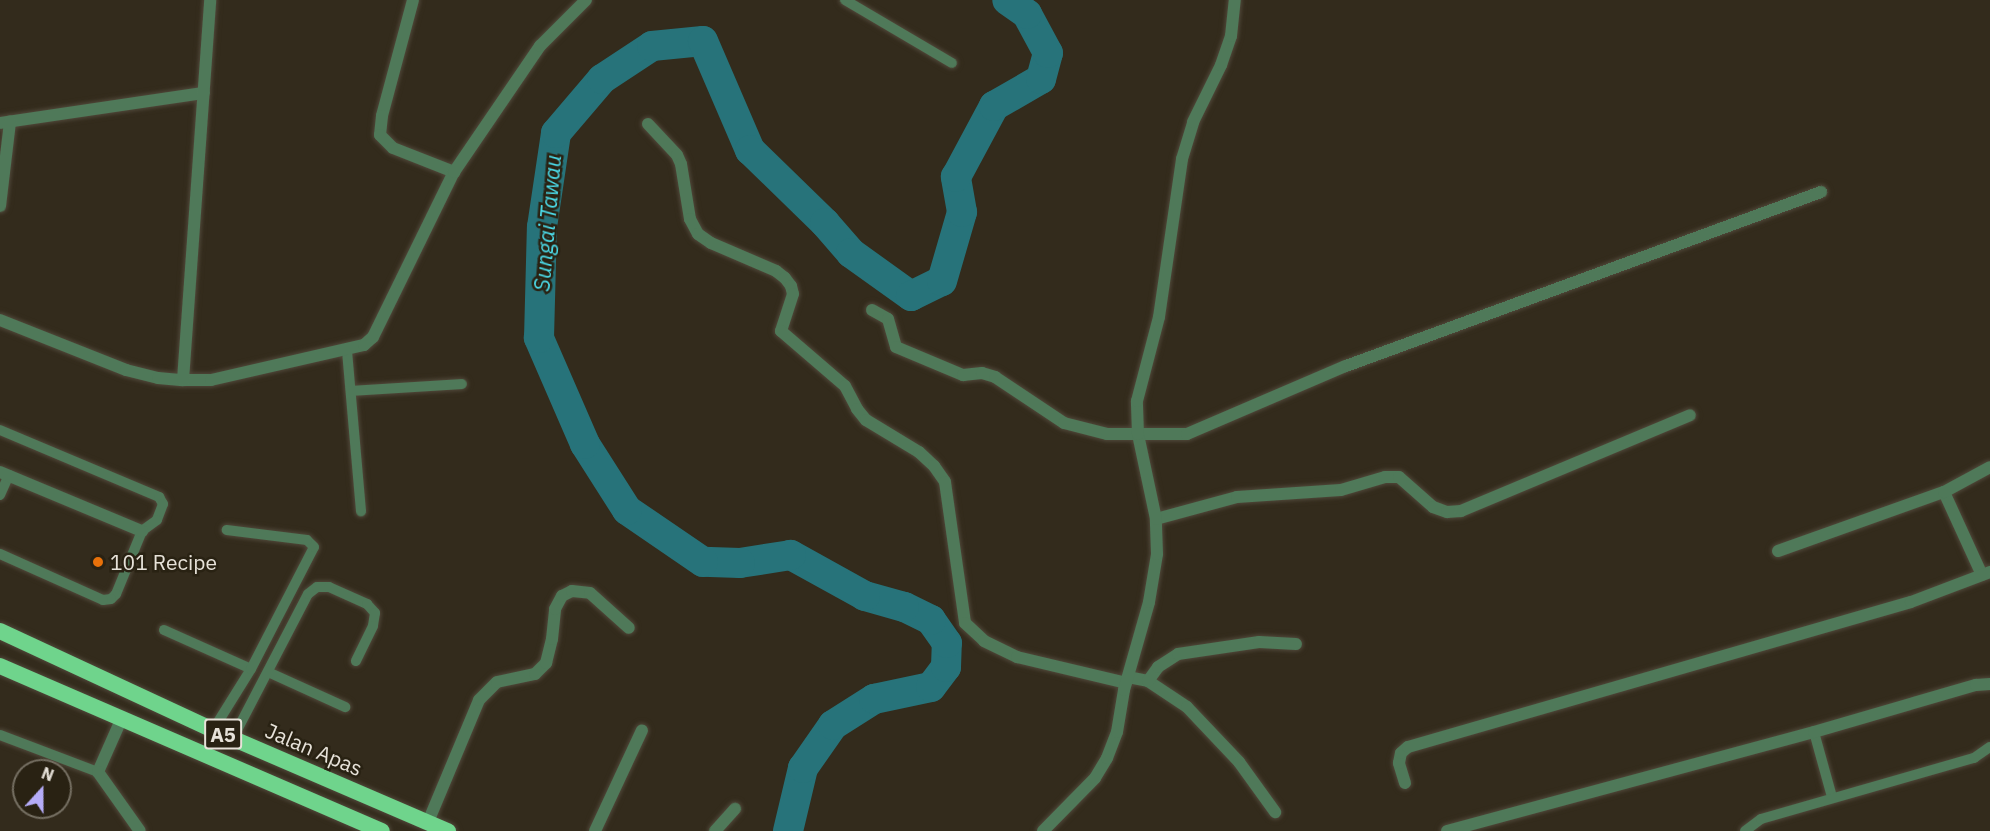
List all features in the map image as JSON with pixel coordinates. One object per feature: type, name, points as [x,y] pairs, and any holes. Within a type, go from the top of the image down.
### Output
[{"type":"highway","name":"Jalan Apas","points":[[0,631],[213,730],[448,831]]},
{"type":"highway","name":"A5","points":[[0,666],[382,831]]},
{"type":"street","points":[[183,380],[210,0]]},
{"type":"street","points":[[413,0],[382,116],[380,135],[393,148],[453,172]]},
{"type":"street","points":[[0,320],[126,370],[158,378],[183,380],[211,380],[347,351],[364,345],[373,337],[453,172],[540,46],[586,0]]},
{"type":"street","points":[[1043,831],[1095,778],[1107,758],[1117,732],[1127,680],[1149,602],[1157,554],[1156,519],[1138,434],[1137,401],[1159,316],[1182,159],[1194,122],[1221,65],[1231,36],[1235,0]]},
{"type":"street","points":[[0,206],[5,123],[204,93]]},
{"type":"street","points":[[648,124],[676,155],[681,164],[690,219],[698,234],[711,243],[776,271],[785,278],[793,294],[780,331],[845,386],[857,410],[866,420],[919,452],[934,466],[945,482],[965,623],[984,641],[1017,657],[1127,680],[1148,681],[1187,707],[1239,762],[1275,812]]},
{"type":"street","points":[[872,310],[888,319],[896,346],[963,375],[982,373],[994,377],[1064,423],[1095,433],[1187,434],[1346,366],[1821,192]]},
{"type":"street","points":[[1156,519],[1237,497],[1341,490],[1385,477],[1399,477],[1433,507],[1447,512],[1461,511],[1690,415]]},
{"type":"street","points":[[1778,551],[1944,492],[1990,467]]},
{"type":"street","points":[[4,474],[142,531]]},
{"type":"street","points":[[1405,783],[1399,762],[1401,753],[1408,747],[1911,602],[1986,573],[1944,492]]},
{"type":"street","points":[[428,822],[479,700],[497,682],[535,674],[546,663],[552,639],[555,609],[562,596],[572,591],[590,593],[629,627]]},
{"type":"street","points":[[1148,681],[1158,667],[1178,654],[1259,642],[1296,644]]},
{"type":"street","points":[[1447,831],[1814,732],[1976,685],[1990,684]]},
{"type":"street","points":[[122,720],[98,772],[140,831]]},
{"type":"street","points":[[595,831],[642,730]]},
{"type":"street","points":[[715,831],[735,809]]},
{"type":"lane","points":[[845,0],[952,63]]},
{"type":"lane","points":[[347,351],[361,511]]},
{"type":"lane","points":[[351,391],[462,384]]},
{"type":"lane","points":[[0,430],[159,497],[163,504],[157,520],[142,531],[116,594],[107,600],[0,554]]},
{"type":"lane","points":[[0,495],[4,474]]},
{"type":"lane","points":[[213,730],[251,669],[314,547],[307,540],[227,530]]},
{"type":"lane","points":[[233,738],[308,594],[317,588],[330,587],[339,591],[367,604],[375,614],[373,626],[356,661]]},
{"type":"lane","points":[[164,630],[251,669]]},
{"type":"lane","points":[[268,672],[345,707]]},
{"type":"lane","points":[[1814,732],[1832,797]]},
{"type":"lane","points":[[0,735],[98,772]]},
{"type":"lane","points":[[1745,831],[1761,819],[1974,758],[1990,747]]},
{"type":"waterway","name":"Sungai Tawau","points":[[788,831],[803,768],[833,725],[874,699],[931,687],[946,667],[947,643],[931,620],[904,607],[865,596],[791,555],[740,563],[703,562],[627,510],[585,444],[539,338],[542,227],[556,133],[602,79],[652,46],[703,41],[750,150],[825,223],[851,253],[911,296],[942,281],[962,212],[956,177],[994,106],[1041,79],[1048,53],[1027,14],[1007,0]]},
{"type":"place","name":"101 Recipe","points":[[98,562]]}]
